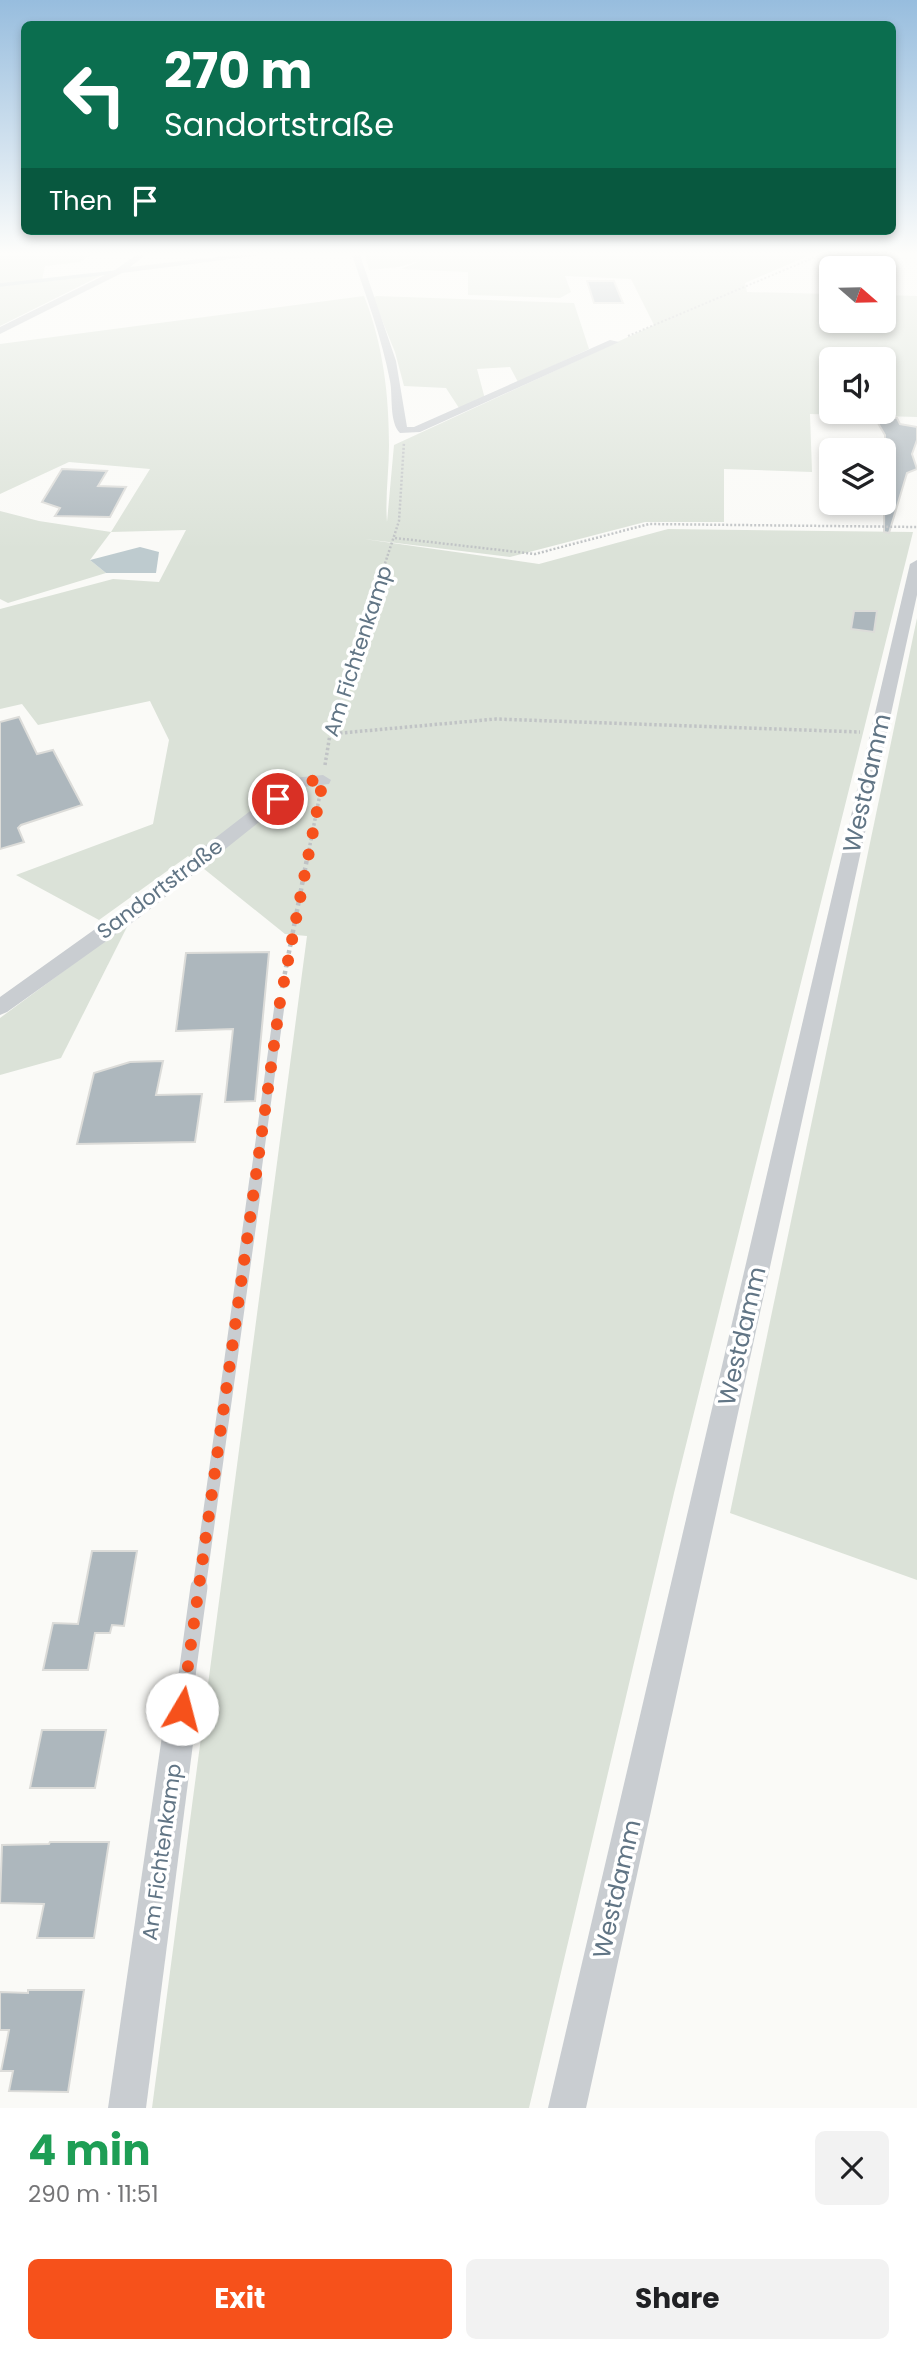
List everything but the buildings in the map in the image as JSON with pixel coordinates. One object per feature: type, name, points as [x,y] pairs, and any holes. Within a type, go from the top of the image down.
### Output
[{"type":"street","points":[[391,353],[400,396],[400,427],[404,431],[416,430],[588,353]]},
{"type":"street","name":"Westdamm","points":[[567,2108],[917,564]]},
{"type":"street","name":"Sandortstraße","points":[[0,1007],[133,912],[299,782],[323,780]]},
{"type":"street","name":"Am Fichtenkamp","points":[[127,2108],[178,1736]]},
{"type":"lane","name":"Am Fichtenkamp","points":[[178,1736],[280,1002]]},
{"type":"path","name":"Am Fichtenkamp","points":[[280,1002],[330,734],[399,521],[404,431]]},
{"type":"path","points":[[395,538],[535,554],[649,524],[917,527]]},
{"type":"path","points":[[330,734],[496,719],[878,733]]},
{"type":"shaded area","points":[[0,353],[380,353],[388,407],[387,522],[394,445],[593,353],[819,353],[819,414],[810,414],[812,472],[724,469],[724,522],[645,522],[510,557],[364,539],[539,564],[668,529],[913,532],[674,1493],[529,2108],[152,2108],[307,936],[285,934],[188,856],[99,920],[16,875],[153,824],[169,740],[150,701],[38,725],[22,704],[0,709],[0,609],[113,579],[159,582],[186,530],[111,532],[150,469],[69,462],[0,494]]},
{"type":"shaded area","points":[[395,353],[580,353],[518,382],[510,367],[477,369],[485,399],[459,408],[446,388],[404,386]]},
{"type":"shaded area","points":[[896,353],[917,353],[917,417],[896,416]]},
{"type":"shaded area","points":[[0,511],[39,521],[111,532],[90,560],[106,573],[8,603],[0,599]]},
{"type":"shaded area","points":[[140,547],[159,552],[156,573],[106,573],[90,560]]},
{"type":"shaded area","points":[[917,618],[917,1580],[730,1513]]},
{"type":"shaded area","points":[[129,923],[61,1058],[0,1075],[0,1018]]},
{"type":"route","points":[[182,1709],[280,1002],[323,780],[299,782],[278,799]]}]
